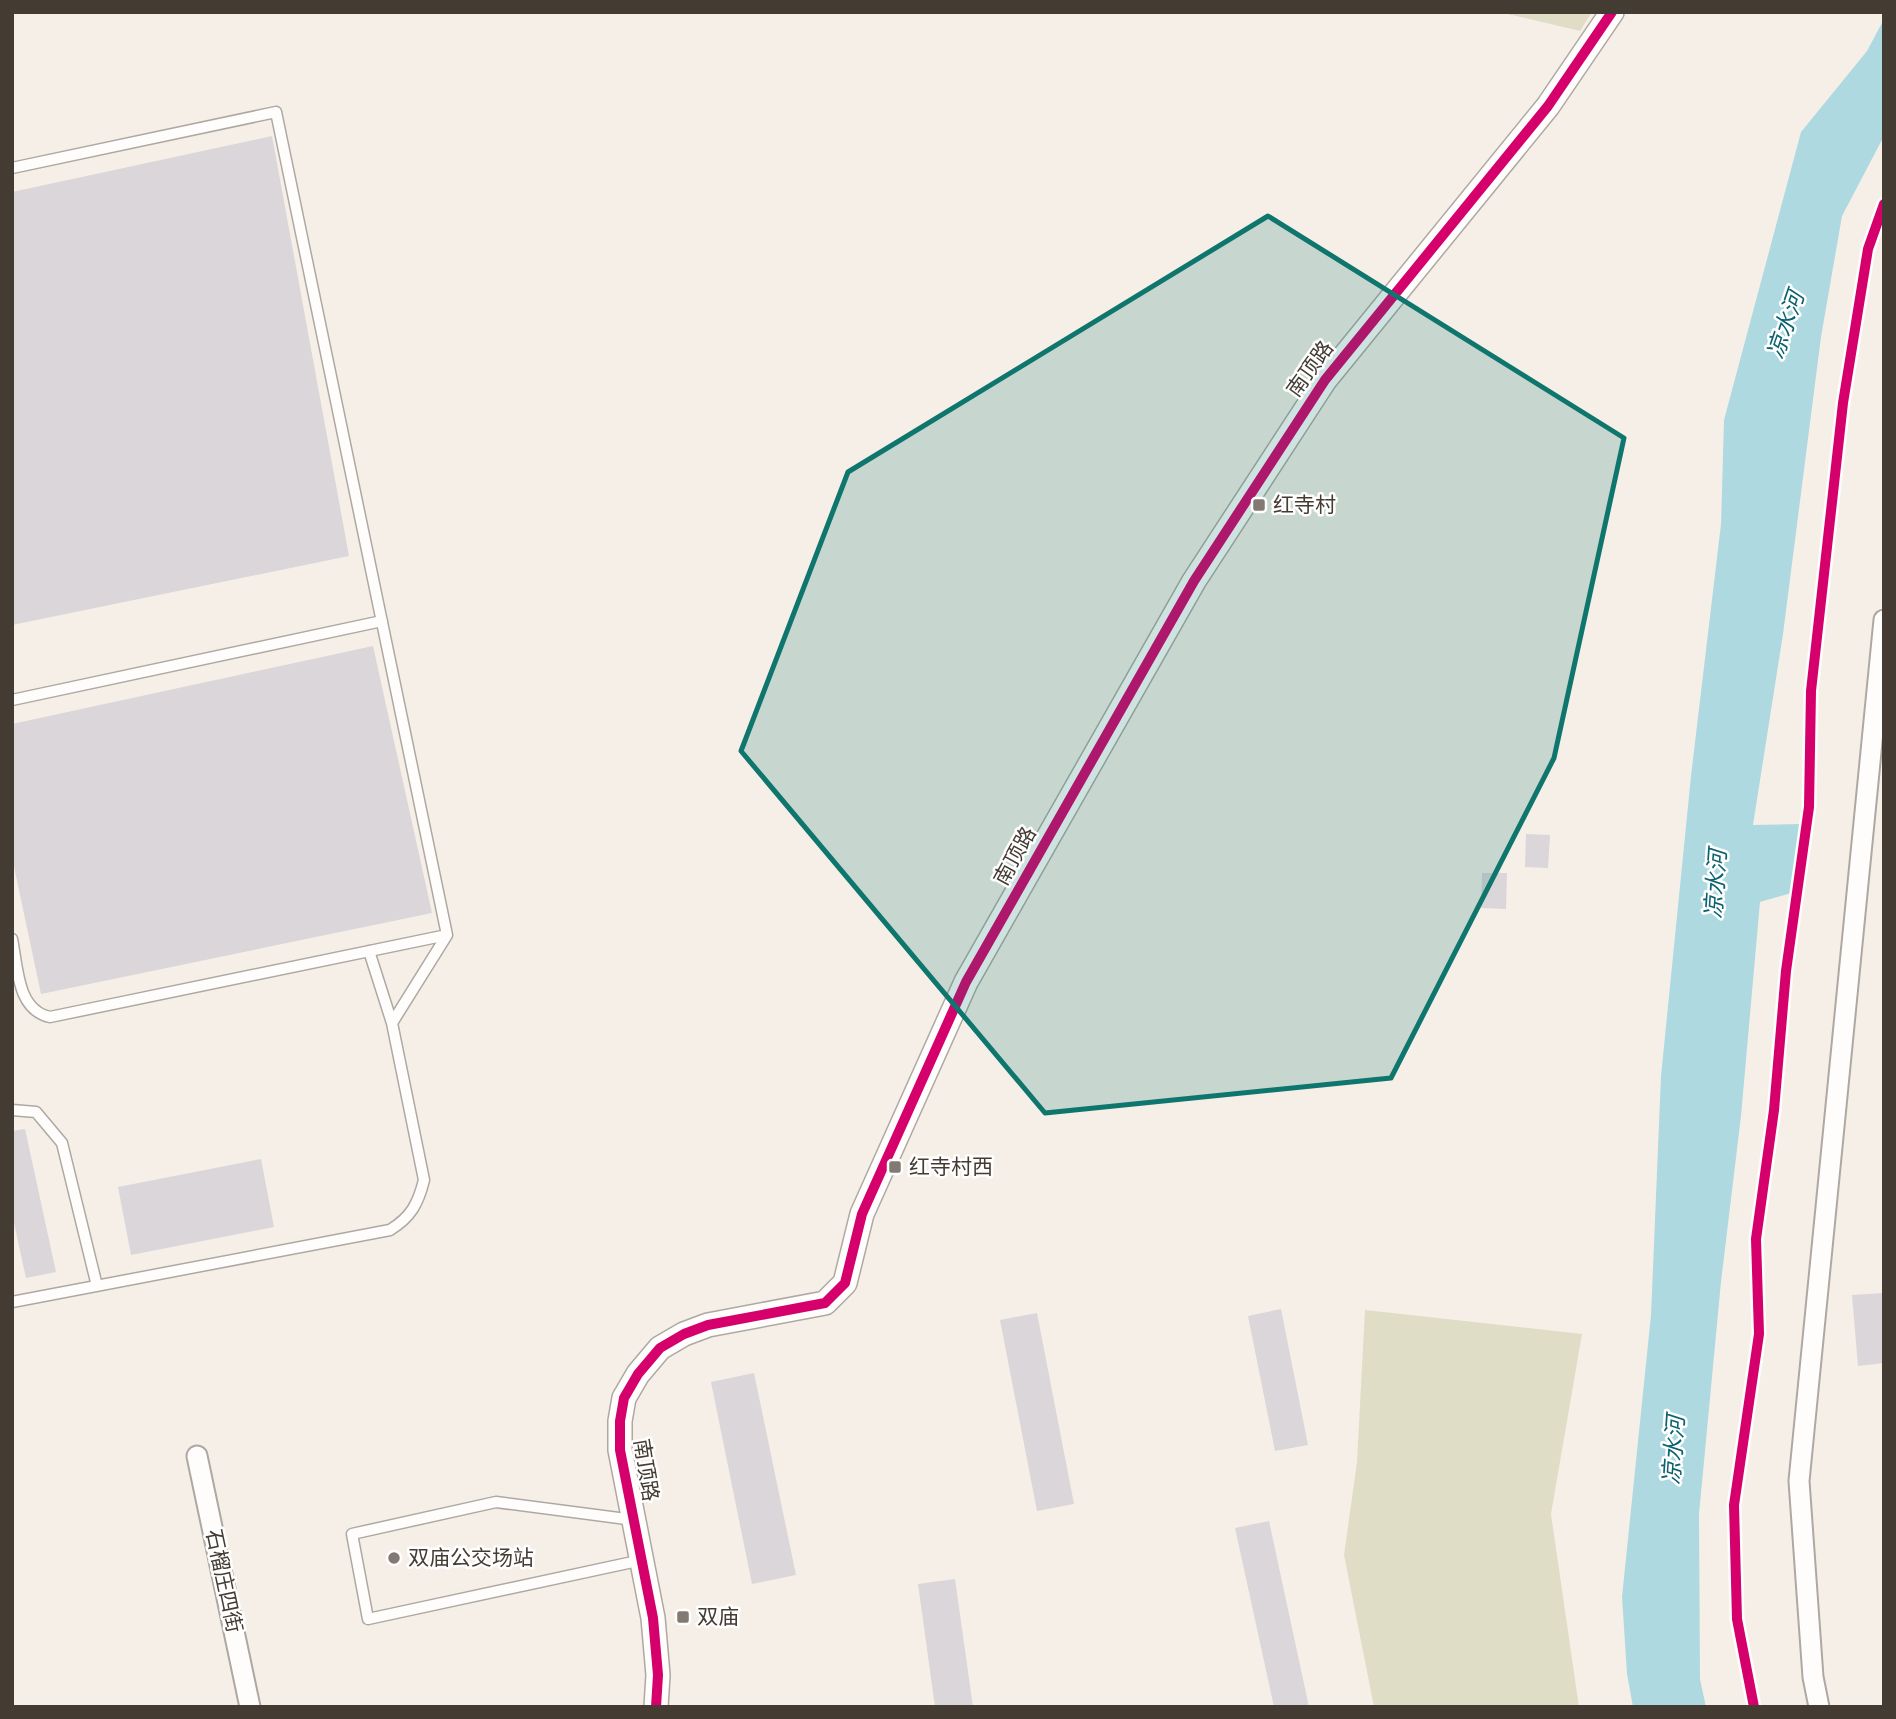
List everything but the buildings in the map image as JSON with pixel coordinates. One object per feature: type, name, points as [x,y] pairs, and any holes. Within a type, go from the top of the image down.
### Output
[{"type":"street","name":"南顶路","points":[[656,1707],[655,1638],[621,1450],[620,1421],[624,1398],[638,1374],[660,1348],[684,1334],[708,1325],[825,1303],[845,1283],[862,1214],[966,982],[1194,581],[1325,380],[1548,106],[1612,12]]},
{"type":"street","points":[[1819,1707],[1812,1677],[1798,1481],[1884,620]]},
{"type":"street","name":"石榴庄四街","points":[[197,1456],[250,1707]]},
{"type":"lane","points":[[12,168],[276,112],[447,934],[392,1023]]},
{"type":"lane","points":[[12,700],[382,621]]},
{"type":"lane","points":[[12,939],[29,1006],[38,1014],[50,1017],[447,934]]},
{"type":"lane","points":[[12,1301],[390,1230],[407,1219],[419,1201],[424,1180],[392,1023],[369,951]]},
{"type":"lane","points":[[12,1110],[36,1112],[62,1143],[97,1286]]},
{"type":"lane","points":[[634,1520],[496,1502],[352,1534],[368,1619],[642,1560]]},
{"type":"highlighted area","points":[[1268,216],[1624,438],[1554,758],[1391,1078],[1045,1113],[741,751],[848,472]]},
{"type":"shaded area","points":[[1499,12],[1592,12],[1580,31]]},
{"type":"shaded area","points":[[1365,1310],[1582,1334],[1551,1514],[1579,1707],[1374,1707],[1344,1555],[1357,1462]]},
{"type":"water","name":"凉水河","points":[[1884,19],[1884,136],[1842,216],[1821,337],[1783,634],[1753,825],[1800,824],[1795,892],[1760,902],[1741,1116],[1721,1282],[1699,1514],[1700,1679],[1706,1707],[1633,1707],[1627,1674],[1622,1597],[1651,1315],[1661,1076],[1691,776],[1721,524],[1724,420],[1801,132],[1867,51]]},
{"type":"cycle path","points":[[656,1707],[658,1675],[653,1618],[620,1450],[620,1421],[624,1398],[638,1374],[660,1348],[684,1334],[708,1325],[825,1303],[845,1283],[862,1214],[966,982],[1194,581],[1325,380],[1548,106],[1612,12]]},
{"type":"cycle path","points":[[1754,1707],[1737,1619],[1734,1505],[1759,1334],[1756,1239],[1774,1110],[1786,971],[1809,807],[1811,691],[1843,403],[1868,249],[1884,204]]},
{"type":"place","name":"红寺村","points":[[1259,505]]},
{"type":"place","name":"红寺村西","points":[[895,1167]]},
{"type":"place","name":"双庙公交场站","points":[[394,1558]]},
{"type":"place","name":"双庙","points":[[683,1617]]}]
